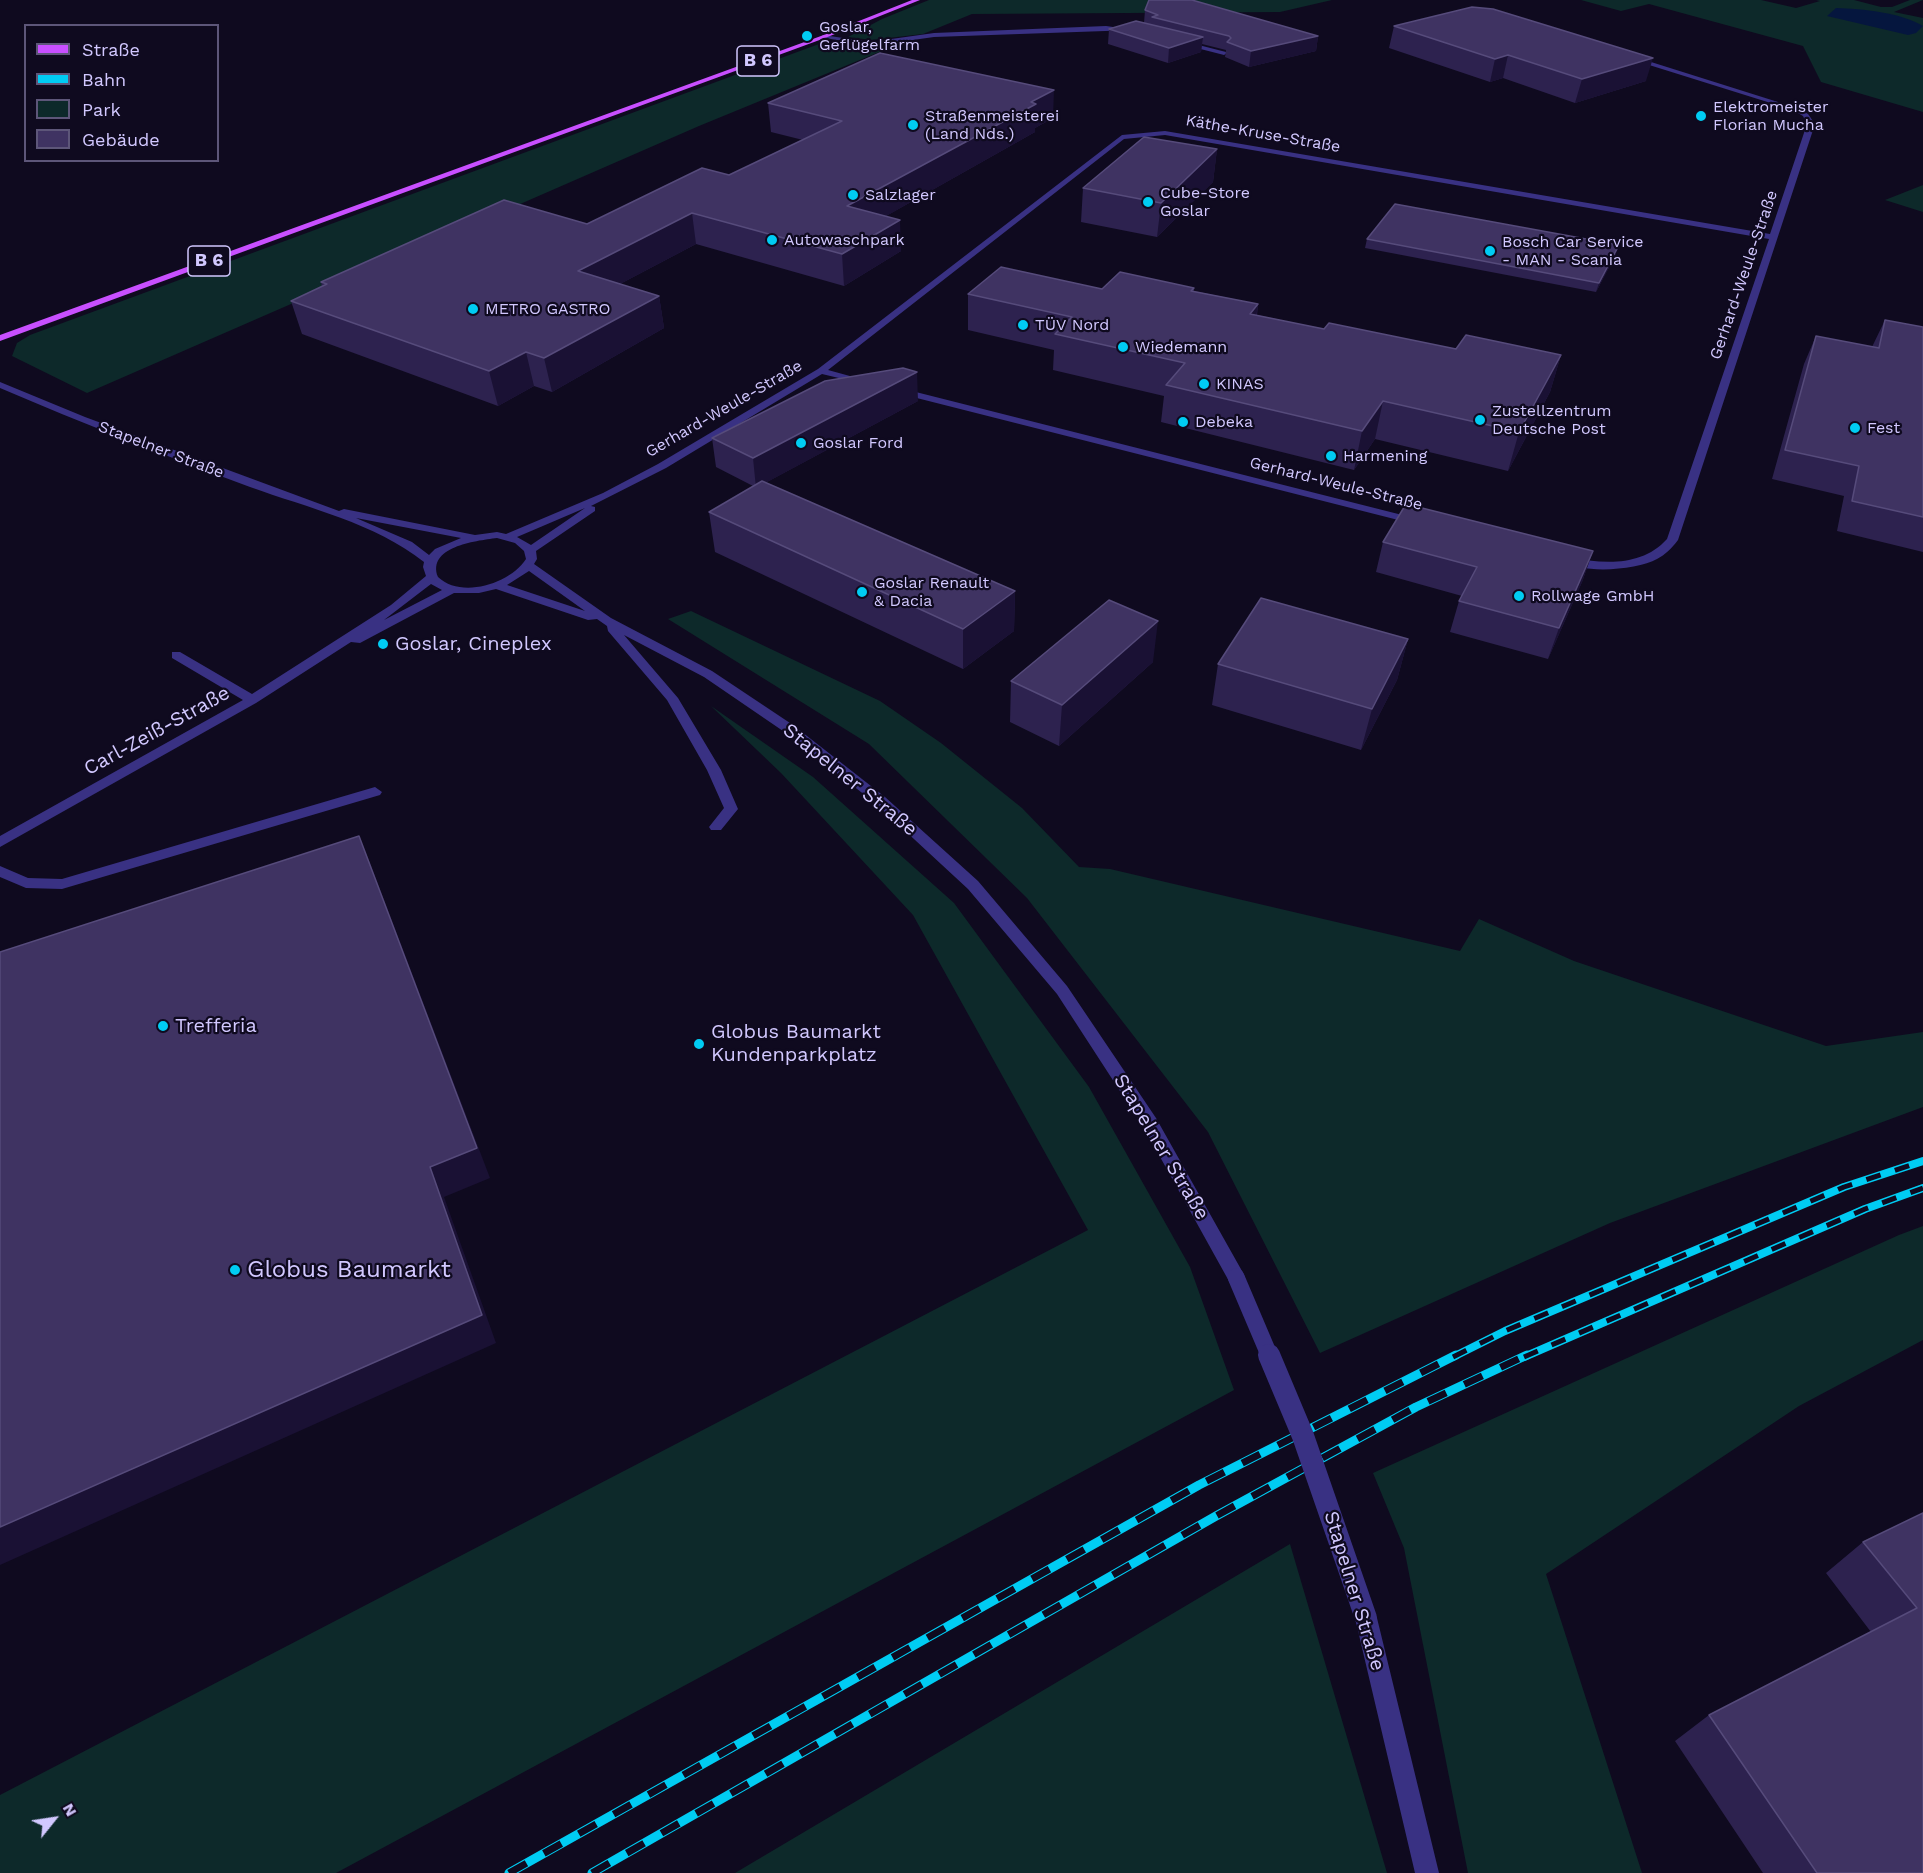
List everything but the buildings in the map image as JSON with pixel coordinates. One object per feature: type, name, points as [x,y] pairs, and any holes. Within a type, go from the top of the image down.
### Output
[{"type":"main road","name":"B 6","points":[[0,338],[823,37],[917,0]]},
{"type":"street","points":[[823,37],[870,44],[934,35],[1062,29],[1106,28],[1139,32]]},
{"type":"street","points":[[1171,40],[1224,53]]},
{"type":"street","name":"Gerhard-Weule-Straße","points":[[1560,558],[1583,563],[1623,564],[1646,560],[1668,546],[1811,124],[1806,115],[1779,103],[1618,54]]},
{"type":"street","name":"Käthe-Kruse-Straße","points":[[821,371],[1122,137],[1165,133],[1774,237]]},
{"type":"street","name":"Gerhard-Weule-Straße","points":[[508,537],[607,495],[662,466],[821,371],[877,386]]},
{"type":"street","name":"Stapelner Straße","points":[[2,387],[202,466],[324,508],[408,544],[431,562],[447,546],[474,537]]},
{"type":"street","name":"Gerhard-Weule-Straße","points":[[888,389],[1432,525]]},
{"type":"street","name":"Gerhard-Weule-Straße","points":[[530,550],[591,509],[607,495]]},
{"type":"street","name":"Stapelner Straße","points":[[324,508],[396,520],[474,537],[508,537]]},
{"type":"street","points":[[508,537],[518,540],[530,550],[529,566]]},
{"type":"street","points":[[431,562],[429,570],[432,577],[436,582],[452,589]]},
{"type":"street","name":"Stapelner Straße","points":[[452,589],[475,590],[498,586],[522,574],[529,566],[606,621],[708,675],[788,728],[880,800],[973,885],[1062,990],[1150,1123],[1236,1277],[1303,1436],[1366,1618],[1427,1873]]},
{"type":"street","name":"Carl-Zeiß-Straße","points":[[0,842],[252,700],[395,608],[432,577]]},
{"type":"street","name":"Stapelner Straße","points":[[498,586],[606,621]]},
{"type":"street","name":"Carl-Zeiß-Straße","points":[[331,650],[376,631],[452,589]]},
{"type":"street","points":[[606,621],[672,698],[714,770],[731,809],[716,827]]},
{"type":"street","points":[[176,655],[252,700]]},
{"type":"street","points":[[0,871],[26,883],[62,884],[375,792]]},
{"type":"green space","points":[[929,0],[1332,0],[1280,12],[972,14],[923,34],[871,40],[848,37],[882,19]]},
{"type":"green space","points":[[1581,0],[1761,0],[1796,8],[1820,1],[1816,0],[1854,0],[1881,7],[1892,7],[1910,0],[1923,0],[1894,12],[1923,18],[1923,112],[1821,82],[1803,46],[1649,4],[1621,11]]},
{"type":"green space","points":[[840,42],[889,48],[699,126],[87,393],[12,356],[17,343],[30,335],[819,44]]},
{"type":"green space","points":[[1923,185],[1923,212],[1885,200]]},
{"type":"green space","points":[[691,611],[880,701],[941,743],[1022,808],[1079,867],[1110,869],[1460,951],[1479,919],[1574,961],[1826,1046],[1923,1032],[1923,1107],[1610,1223],[1320,1353],[1208,1132],[1027,898],[869,744],[668,619]]},
{"type":"green space","points":[[711,706],[813,777],[954,903],[1089,1087],[1190,1267],[1234,1390],[336,1873],[0,1873],[0,1795],[1088,1230],[913,915],[781,773]]},
{"type":"green space","points":[[1923,1226],[1923,1340],[1799,1406],[1546,1574],[1642,1873],[1468,1873],[1404,1548],[1373,1473]]},
{"type":"green space","points":[[1290,1544],[1387,1873],[735,1873]]},
{"type":"water","points":[[1836,8],[1892,14],[1923,26],[1916,33],[1908,35],[1827,16]]},
{"type":"railway","points":[[1453,1357],[1505,1331],[1844,1187],[1923,1161]]},
{"type":"railway","points":[[1524,1357],[1865,1209],[1923,1188]]},
{"type":"railway","points":[[509,1873],[1199,1485],[1456,1355]]},
{"type":"railway","points":[[592,1873],[1216,1516],[1416,1407],[1527,1355]]},
{"type":"place","name":"Goslar, Geflügelfarm","points":[[807,36]]},
{"type":"place","name":"Elektromeister Florian Mucha","points":[[1701,116]]},
{"type":"place","name":"Straßenmeisterei (Land Nds.)","points":[[913,125]]},
{"type":"place","name":"Salzlager","points":[[853,195]]},
{"type":"place","name":"Cube-Store Goslar","points":[[1148,202]]},
{"type":"place","name":"Autowaschpark","points":[[772,240]]},
{"type":"place","name":"Bosch Car Service - MAN - Scania","points":[[1490,251]]},
{"type":"place","name":"METRO GASTRO","points":[[473,309]]},
{"type":"place","name":"TÜV Nord","points":[[1023,325]]},
{"type":"place","name":"Wiedemann","points":[[1123,347]]},
{"type":"place","name":"KINAS","points":[[1204,384]]},
{"type":"place","name":"Zustellzentrum Deutsche Post","points":[[1480,420]]},
{"type":"place","name":"Debeka","points":[[1183,422]]},
{"type":"place","name":"Fest","points":[[1855,428]]},
{"type":"place","name":"Goslar Ford","points":[[801,443]]},
{"type":"place","name":"Harmening","points":[[1331,456]]},
{"type":"place","name":"Goslar Renault & Dacia","points":[[862,592]]},
{"type":"place","name":"Rollwage GmbH","points":[[1519,596]]},
{"type":"place","name":"Goslar, Cineplex","points":[[383,644]]},
{"type":"place","name":"Trefferia","points":[[163,1026]]},
{"type":"place","name":"Globus Baumarkt Kundenparkplatz","points":[[699,1044]]},
{"type":"place","name":"Globus Baumarkt","points":[[235,1270]]}]
